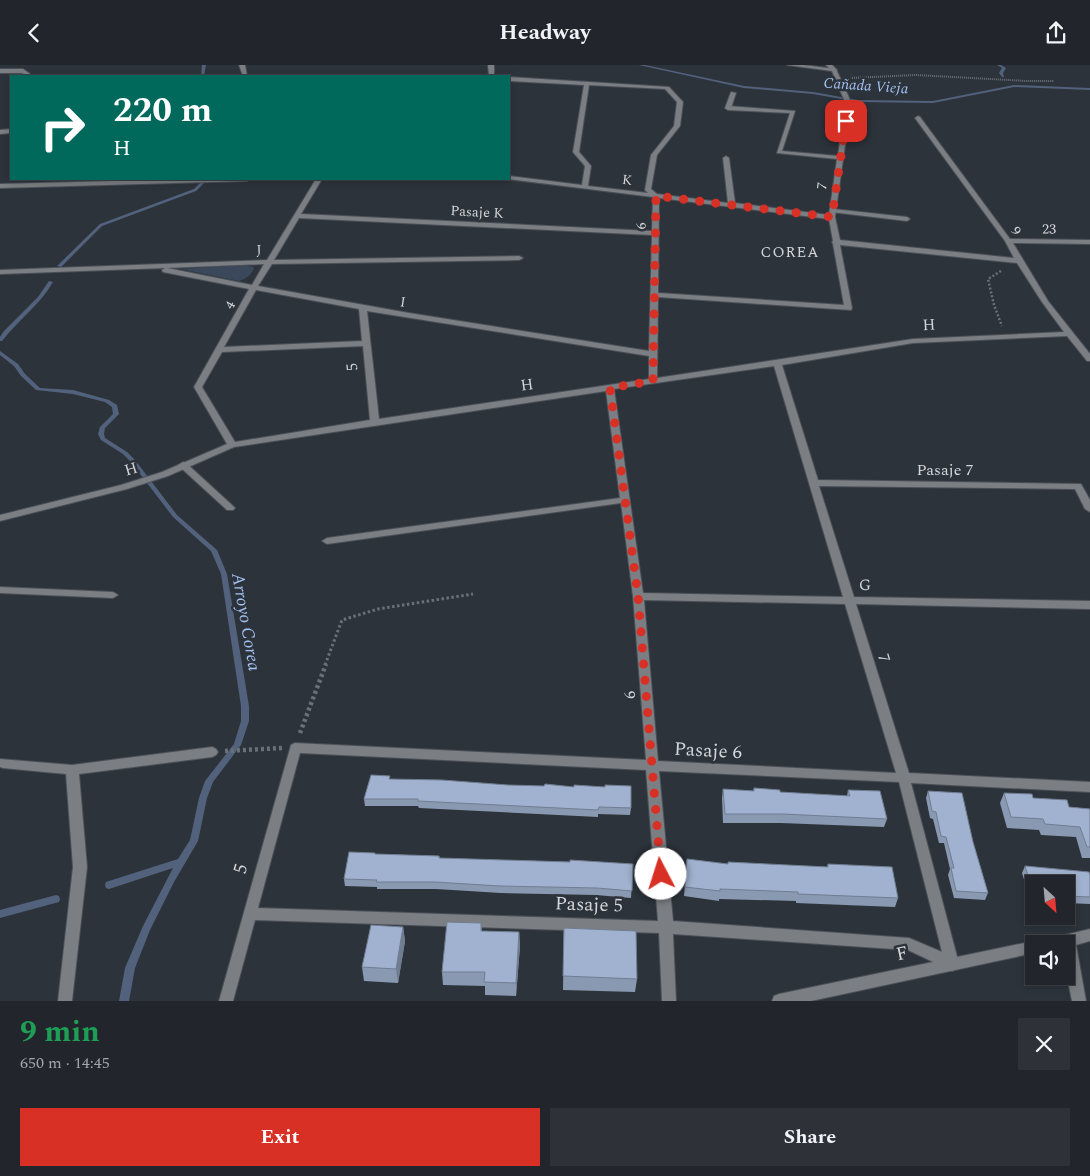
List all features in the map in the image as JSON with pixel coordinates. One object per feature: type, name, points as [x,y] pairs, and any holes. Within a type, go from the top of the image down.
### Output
[{"type":"street","points":[[790,65],[834,70]]},
{"type":"street","name":"7","points":[[655,295],[848,308],[835,242],[833,214],[847,99],[834,70],[829,65]]},
{"type":"street","points":[[0,71],[23,71],[29,75]]},
{"type":"street","points":[[510,79],[587,83],[576,152],[588,166],[585,187]]},
{"type":"street","name":"6","points":[[587,83],[667,88],[680,102],[677,126],[654,155],[648,190],[656,196],[653,381]]},
{"type":"street","points":[[733,93],[728,108],[792,113],[779,152],[841,158]]},
{"type":"street","name":"9","points":[[918,118],[1008,241],[1019,261],[1069,334],[1090,359]]},
{"type":"street","points":[[726,159],[732,205]]},
{"type":"street","name":"K","points":[[510,178],[732,205],[907,219]]},
{"type":"street","points":[[0,186],[108,181],[197,180]]},
{"type":"street","name":"4","points":[[232,445],[198,387],[253,289],[318,180]]},
{"type":"street","name":"Pasaje K","points":[[297,217],[655,233]]},
{"type":"street","name":"23","points":[[1008,241],[1090,242]]},
{"type":"street","points":[[835,242],[1019,261]]},
{"type":"street","name":"J","points":[[0,272],[270,262],[519,258]]},
{"type":"street","name":"I","points":[[150,266],[253,289],[363,309],[654,354]]},
{"type":"street","name":"5","points":[[363,309],[375,422]]},
{"type":"street","name":"H","points":[[0,518],[124,487],[165,474],[232,445],[913,341],[1069,334]]},
{"type":"street","points":[[219,351],[367,343]]},
{"type":"street","name":"7","points":[[777,363],[812,483],[904,779],[952,965]]},
{"type":"street","name":"6","points":[[610,388],[638,596],[666,927],[669,1001]]},
{"type":"street","points":[[183,465],[230,508]]},
{"type":"street","name":"Pasaje 7","points":[[812,483],[1078,486],[1090,509]]},
{"type":"street","points":[[327,541],[624,500]]},
{"type":"street","points":[[0,590],[113,595]]},
{"type":"street","name":"G","points":[[638,596],[1090,605]]},
{"type":"street","name":"5","points":[[226,1001],[295,748]]},
{"type":"street","name":"Pasaje 6","points":[[295,748],[1090,787]]},
{"type":"street","points":[[2,763],[72,770],[212,752]]},
{"type":"street","points":[[65,1001],[80,867],[72,770]]},
{"type":"street","name":"Pasaje 5","points":[[249,914],[666,927],[909,944],[952,965]]},
{"type":"street","points":[[1075,938],[1090,935]]},
{"type":"street","name":"F","points":[[780,1001],[1025,949]]},
{"type":"street","points":[[1075,979],[1079,1001]]},
{"type":"path","points":[[848,79],[891,75],[1037,83],[1054,81]]},
{"type":"path","points":[[1006,337],[994,305],[988,279],[1019,261]]},
{"type":"path","points":[[212,752],[295,748],[342,620],[378,609],[473,594]]},
{"type":"shaded area","points":[[244,265],[254,267],[249,276],[239,281],[181,269]]},
{"type":"building","points":[[371,775],[390,776],[389,779],[442,780],[508,785],[631,786],[631,808],[599,807],[598,810],[418,801],[418,799],[364,799]]},
{"type":"building","points":[[754,788],[780,790],[780,792],[850,796],[848,790],[880,791],[887,819],[783,814],[725,814],[723,789],[754,791]]},
{"type":"building","points":[[928,791],[962,793],[973,842],[988,893],[956,891],[951,868],[954,868],[946,837],[941,836],[936,812],[932,811]]},
{"type":"building","points":[[1004,793],[1032,794],[1033,798],[1067,800],[1069,807],[1090,809],[1090,847],[1087,847],[1080,827],[1045,824],[1043,819],[1011,817]]},
{"type":"building","points":[[349,852],[439,856],[439,858],[570,862],[570,860],[633,864],[632,891],[435,882],[376,882],[377,880],[344,879]]},
{"type":"building","points":[[687,859],[728,864],[728,862],[828,867],[828,864],[892,867],[898,898],[798,894],[798,892],[720,889],[720,891],[685,887]]},
{"type":"building","points":[[1025,866],[1089,872],[1090,897],[1075,896],[1075,875],[1028,875]]},
{"type":"building","points":[[447,922],[481,923],[481,931],[519,932],[516,983],[484,982],[485,972],[442,972]]},
{"type":"building","points":[[371,925],[403,927],[396,969],[362,967]]},
{"type":"building","points":[[564,928],[636,931],[637,979],[563,976]]},
{"type":"waterway","points":[[203,75],[204,65]]},
{"type":"waterway","name":"Cañada Vieja","points":[[641,65],[744,87],[813,93],[858,101],[933,102],[1014,86],[1090,89]]},
{"type":"waterway","points":[[999,65],[1004,68],[1001,73],[1003,76]]},
{"type":"waterway","points":[[59,266],[101,225],[195,190],[205,180]]},
{"type":"waterway","name":"Arroyo Corea","points":[[0,340],[34,305],[51,282]]},
{"type":"waterway","name":"Arroyo Corea","points":[[0,353],[16,365],[23,375],[38,389],[73,392],[107,401],[115,406],[116,414],[102,428],[101,434],[103,439],[125,453],[175,516],[214,550],[224,574],[245,706],[245,721],[237,745],[209,781],[203,798],[194,841],[171,879],[146,929],[130,968],[124,1001]]},
{"type":"waterway","points":[[109,885],[181,862]]},
{"type":"waterway","points":[[0,914],[56,899]]},
{"type":"district","name":"COREA","points":[[790,252]]},
{"type":"route","points":[[661,874],[638,596],[610,388],[653,381],[656,196],[832,217],[846,121]]}]
